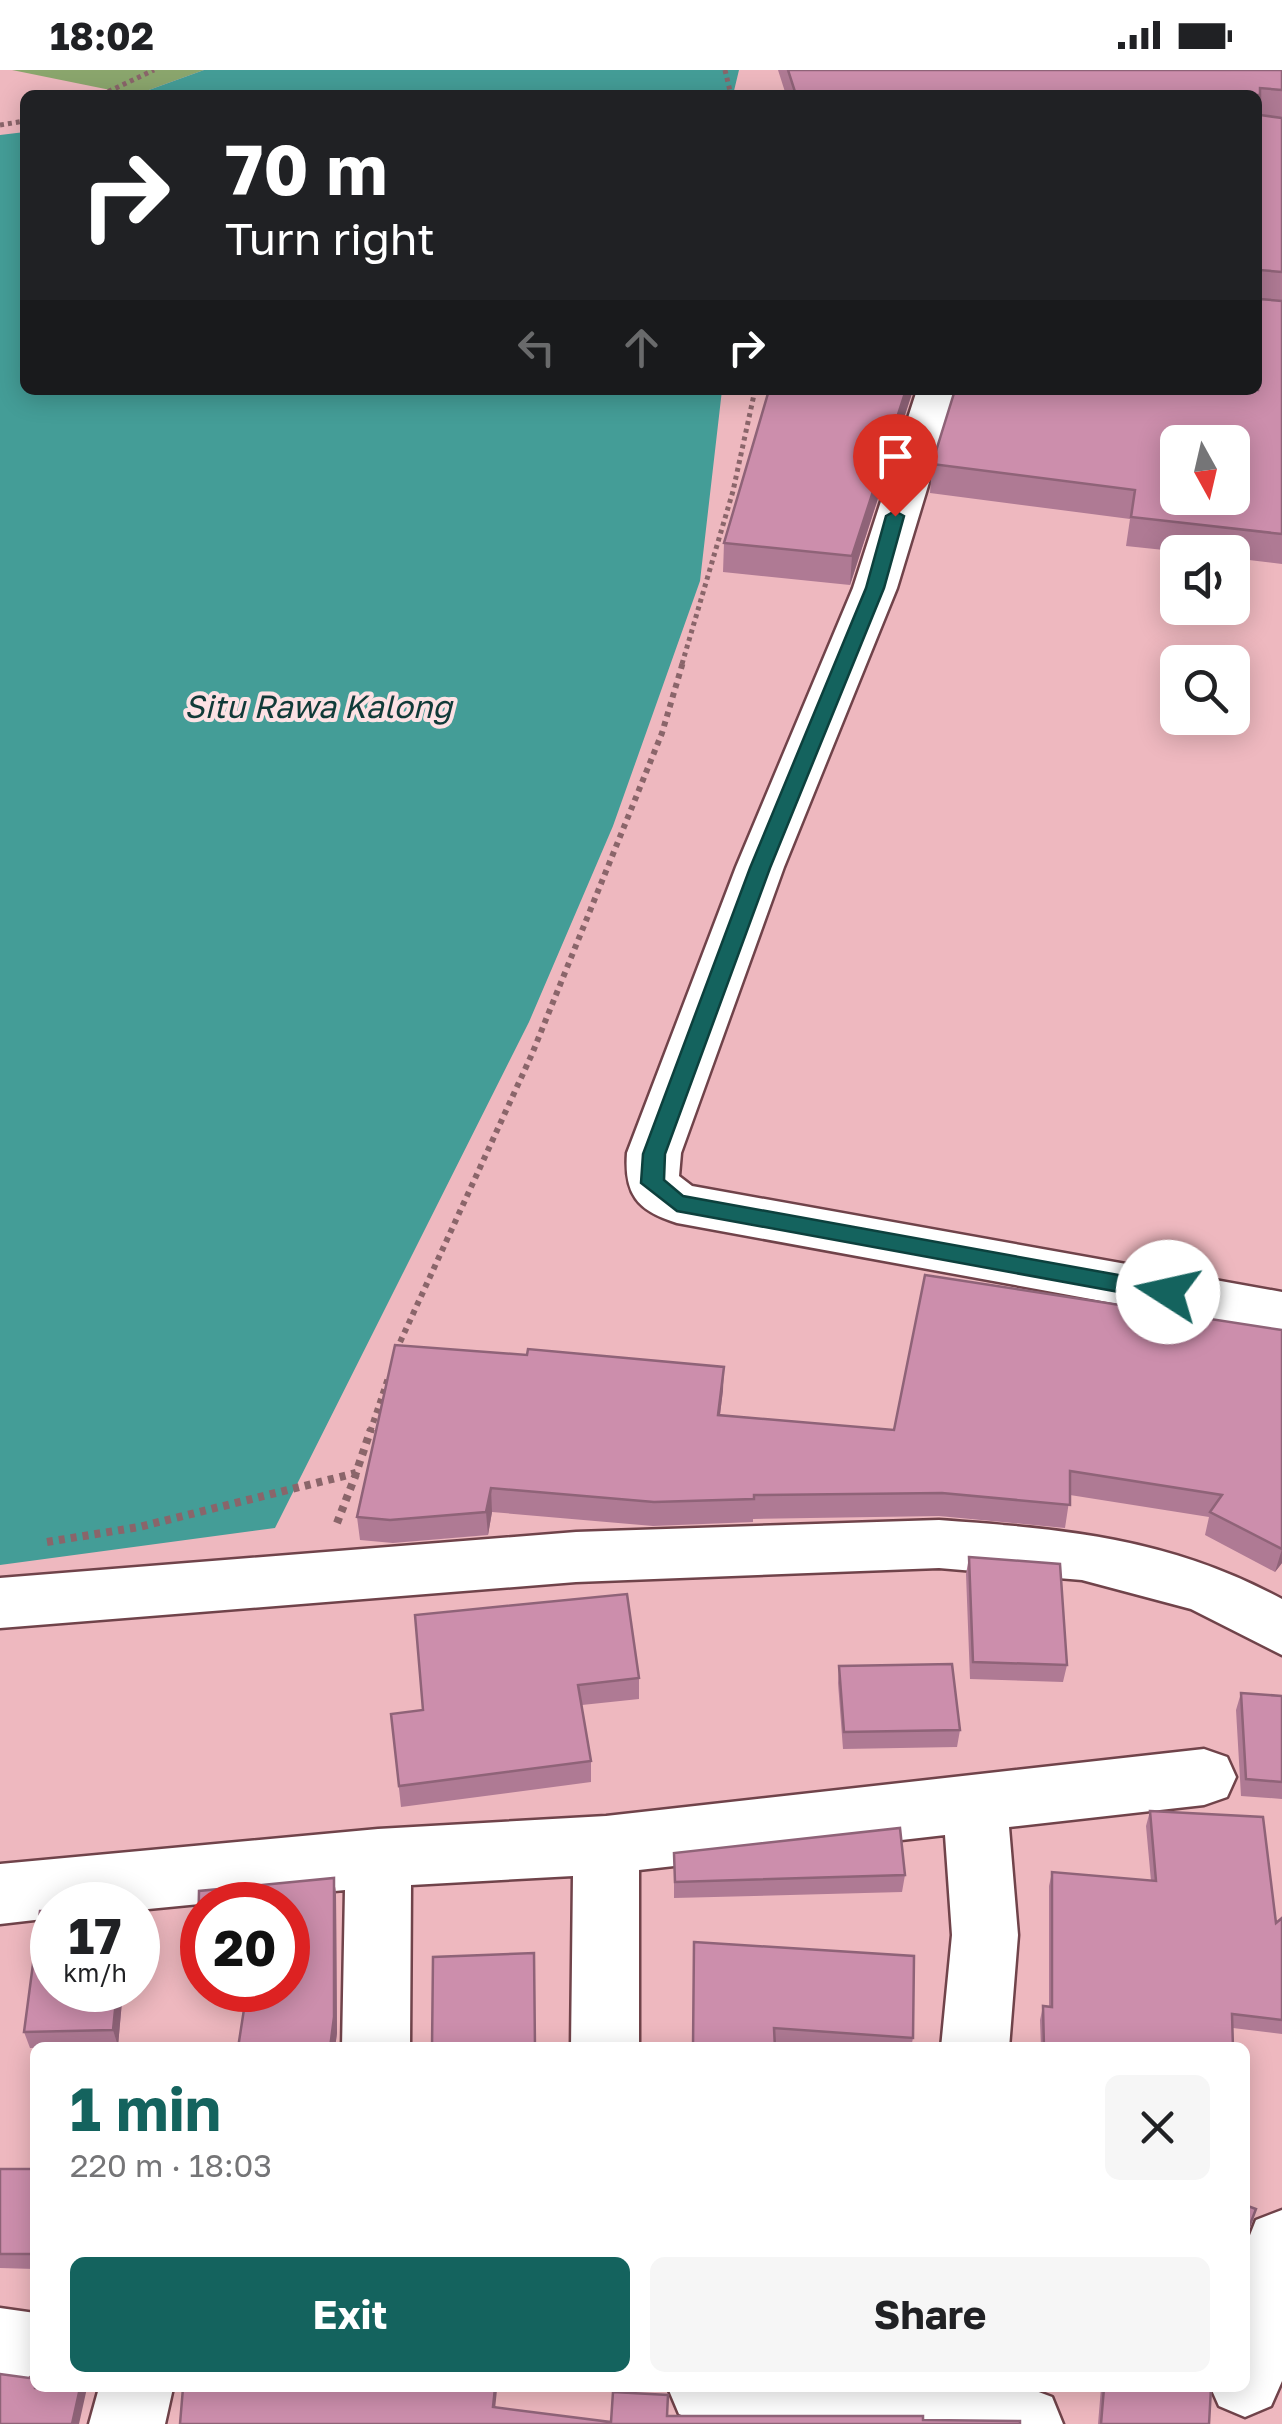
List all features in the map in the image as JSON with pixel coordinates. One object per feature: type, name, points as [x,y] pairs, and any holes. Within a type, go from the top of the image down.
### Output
[{"type":"street","points":[[935,395],[875,588],[760,868],[654,1154],[652,1183],[677,1203],[1282,1313]]},
{"type":"street","points":[[0,1602],[576,1558],[938,1544],[1082,1555],[1207,1588],[1282,1628]]},
{"type":"street","points":[[0,1894],[378,1858],[606,1844],[1204,1777]]},
{"type":"street","points":[[975,1804],[985,1935],[976,2042]]},
{"type":"street","points":[[605,2042],[606,1844]]},
{"type":"street","points":[[376,2042],[378,1858]]},
{"type":"street","points":[[1250,2362],[1282,2246]]},
{"type":"street","points":[[0,2345],[30,2349]]},
{"type":"street","points":[[127,2424],[135,2392]]},
{"type":"street","points":[[739,2392],[899,2411],[988,2408]]},
{"type":"street","points":[[1236,2424],[1242,2392]]},
{"type":"path","points":[[112,90],[154,70]]},
{"type":"path","points":[[35,1544],[139,1527],[356,1473],[397,1349],[532,1054],[662,733],[733,491],[754,395]]},
{"type":"green space","points":[[12,70],[204,70],[149,90],[110,90]]},
{"type":"water","points":[[204,70],[739,70],[734,90],[149,90]]},
{"type":"water","name":"Situ Rawa Kalong","points":[[20,133],[20,395],[721,395],[700,581],[613,826],[529,1022],[275,1528],[0,1565],[0,135]]},
{"type":"building","points":[[788,70],[1282,70],[1282,90],[794,90]]},
{"type":"building","points":[[1262,115],[1282,118],[1282,272],[1262,270]]},
{"type":"building","points":[[1262,299],[1282,301],[1282,534],[1131,517],[1135,490],[932,464],[953,395],[1262,395]]},
{"type":"building","points":[[768,395],[904,395],[852,556],[724,543]]},
{"type":"building","points":[[925,1275],[1282,1330],[1282,1549],[1210,1512],[1222,1495],[1070,1471],[1070,1505],[942,1493],[754,1495],[754,1499],[654,1502],[491,1488],[486,1512],[390,1520],[357,1517],[395,1345],[527,1355],[528,1349],[724,1367],[718,1415],[894,1430]]},
{"type":"building","points":[[969,1557],[1060,1564],[1067,1665],[973,1662]]},
{"type":"building","points":[[627,1594],[639,1678],[578,1685],[591,1761],[399,1786],[391,1714],[423,1710],[415,1615]]},
{"type":"building","points":[[952,1664],[960,1730],[844,1732],[839,1666]]},
{"type":"building","points":[[1241,1693],[1282,1696],[1282,1782],[1246,1779]]},
{"type":"building","points":[[1150,1811],[1263,1817],[1276,1923],[1282,1918],[1282,2020],[1232,2014],[1233,2042],[1044,2042],[1043,2006],[1052,2007],[1052,1872],[1156,1881]]},
{"type":"building","points":[[900,1828],[905,1875],[675,1882],[674,1853]]},
{"type":"building","points":[[334,1878],[331,2042],[239,2042],[244,2012],[310,2012],[310,1882],[292,1882]]},
{"type":"building","points":[[694,1942],[914,1956],[913,2038],[774,2028],[775,2042],[693,2042]]},
{"type":"building","points":[[534,1953],[535,2042],[432,2042],[433,1957]]},
{"type":"building","points":[[30,1987],[30,2012],[115,2012],[113,2030],[24,2032]]},
{"type":"building","points":[[0,2169],[30,2169],[30,2254],[0,2254]]},
{"type":"building","points":[[0,2374],[29,2378],[30,2392],[79,2392],[72,2424],[0,2424]]},
{"type":"building","points":[[183,2392],[495,2392],[493,2407],[611,2422],[613,2392],[668,2395],[667,2416],[923,2416],[923,2420],[1020,2421],[1020,2424],[180,2424]]},
{"type":"building","points":[[1104,2392],[1211,2392],[1209,2424],[1101,2424]]},
{"type":"route","points":[[895,516],[875,588],[760,868],[654,1154],[652,1183],[677,1203],[1168,1292]]}]
